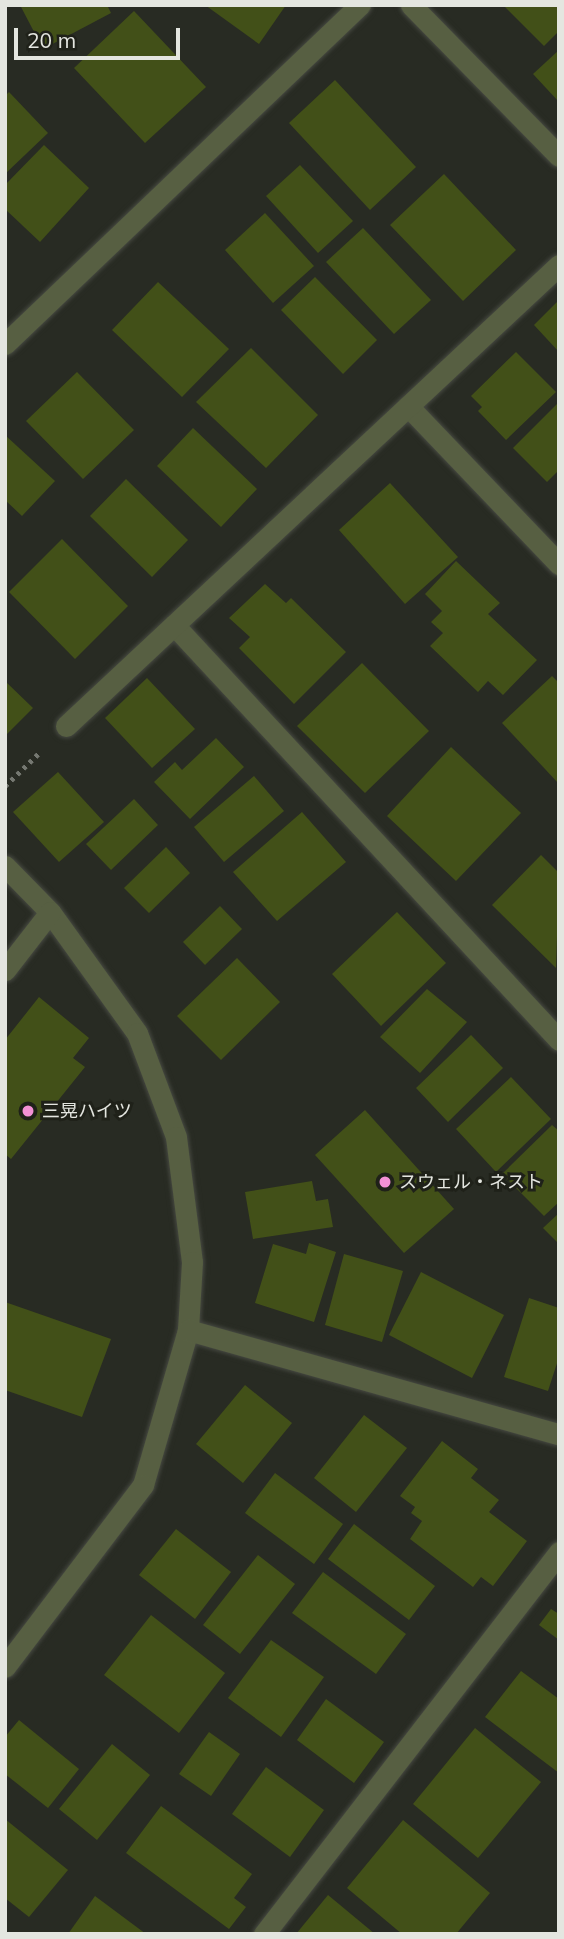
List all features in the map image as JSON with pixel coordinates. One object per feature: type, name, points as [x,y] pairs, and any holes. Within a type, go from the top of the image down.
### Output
[{"type":"street","points":[[5,344],[360,5]]},
{"type":"street","points":[[411,5],[559,156]]},
{"type":"street","points":[[66,726],[559,265]]},
{"type":"street","points":[[408,406],[559,564]]},
{"type":"street","points":[[174,625],[559,1040]]},
{"type":"street","points":[[5,866],[50,912],[137,1033],[176,1137],[192,1262],[188,1331],[143,1485],[6,1666]]},
{"type":"street","points":[[5,970],[50,912]]},
{"type":"street","points":[[188,1331],[559,1434]]},
{"type":"street","points":[[264,1934],[559,1552]]},
{"type":"path","points":[[5,786],[66,726]]},
{"type":"building","points":[[20,5],[107,5],[111,13],[43,49]]},
{"type":"building","points":[[205,5],[286,5],[259,44]]},
{"type":"building","points":[[503,5],[559,5],[559,31],[544,46]]},
{"type":"building","points":[[134,11],[206,87],[145,143],[74,68]]},
{"type":"building","points":[[559,50],[559,102],[533,74]]},
{"type":"building","points":[[335,80],[416,167],[370,210],[289,123]]},
{"type":"building","points":[[9,92],[48,133],[5,174],[5,96]]},
{"type":"building","points":[[44,145],[89,188],[40,242],[5,209],[5,185]]},
{"type":"building","points":[[300,165],[353,221],[318,253],[266,196]]},
{"type":"building","points":[[444,174],[516,250],[463,301],[390,225]]},
{"type":"building","points":[[265,213],[314,266],[273,303],[225,250]]},
{"type":"building","points":[[363,228],[431,300],[394,334],[326,262]]},
{"type":"building","points":[[315,277],[377,340],[343,374],[281,310]]},
{"type":"building","points":[[158,282],[229,349],[182,397],[112,330]]},
{"type":"building","points":[[559,300],[559,352],[534,325]]},
{"type":"building","points":[[251,348],[318,415],[266,468],[196,402]]},
{"type":"building","points":[[516,352],[556,392],[506,440],[478,411],[482,407],[471,396]]},
{"type":"building","points":[[77,372],[134,430],[83,479],[26,421]]},
{"type":"building","points":[[559,402],[559,470],[547,482],[513,448]]},
{"type":"building","points":[[193,428],[257,489],[221,527],[157,466]]},
{"type":"building","points":[[5,435],[55,481],[22,516],[5,500]]},
{"type":"building","points":[[126,479],[188,540],[152,577],[90,516]]},
{"type":"building","points":[[390,483],[458,557],[405,604],[339,530]]},
{"type":"building","points":[[62,539],[128,606],[75,659],[9,592]]},
{"type":"building","points":[[456,561],[500,603],[488,614],[537,660],[503,695],[488,681],[478,692],[430,646],[443,633],[431,622],[442,611],[425,594]]},
{"type":"building","points":[[265,584],[286,603],[291,598],[346,652],[294,704],[239,648],[250,637],[229,618]]},
{"type":"building","points":[[362,663],[429,731],[365,793],[297,726]]},
{"type":"building","points":[[552,676],[559,683],[559,784],[502,723]]},
{"type":"building","points":[[147,678],[195,729],[152,768],[105,718]]},
{"type":"building","points":[[5,681],[33,708],[5,736]]},
{"type":"building","points":[[216,738],[244,767],[190,819],[154,782],[175,762],[182,770]]},
{"type":"building","points":[[451,747],[521,813],[456,881],[387,816]]},
{"type":"building","points":[[58,772],[104,822],[59,862],[13,812]]},
{"type":"building","points":[[254,776],[284,811],[224,862],[194,827]]},
{"type":"building","points":[[134,799],[158,825],[111,870],[86,844]]},
{"type":"building","points":[[302,812],[346,862],[277,921],[233,872]]},
{"type":"building","points":[[166,847],[190,873],[149,913],[124,888]]},
{"type":"building","points":[[541,855],[559,873],[556,968],[492,905]]},
{"type":"building","points":[[220,906],[242,929],[205,965],[183,942]]},
{"type":"building","points":[[397,912],[446,963],[381,1026],[332,974]]},
{"type":"building","points":[[237,958],[280,1002],[221,1060],[177,1016]]},
{"type":"building","points":[[427,989],[467,1022],[420,1073],[380,1037]]},
{"type":"building","name":"三晃ハイツ","points":[[39,997],[89,1038],[73,1058],[85,1067],[11,1159],[5,1154],[5,1040]]},
{"type":"building","points":[[471,1035],[503,1068],[448,1122],[416,1088]]},
{"type":"building","points":[[511,1077],[551,1119],[496,1172],[456,1129]]},
{"type":"building","name":"スウェル・ネスト","points":[[365,1110],[454,1209],[404,1253],[315,1155]]},
{"type":"building","points":[[552,1125],[559,1131],[559,1202],[544,1216],[502,1174]]},
{"type":"building","points":[[312,1181],[316,1201],[328,1199],[333,1227],[253,1239],[245,1192]]},
{"type":"building","points":[[559,1213],[559,1244],[543,1228]]},
{"type":"building","points":[[309,1243],[336,1252],[314,1322],[255,1303],[273,1244],[306,1254]]},
{"type":"building","points":[[344,1254],[403,1271],[382,1342],[325,1325]]},
{"type":"building","points":[[421,1272],[504,1315],[472,1378],[389,1335]]},
{"type":"building","points":[[529,1298],[559,1308],[559,1357],[548,1391],[504,1377]]},
{"type":"building","points":[[5,1302],[111,1339],[82,1417],[5,1390]]},
{"type":"building","points":[[245,1385],[292,1423],[243,1483],[196,1444]]},
{"type":"building","points":[[364,1415],[407,1448],[356,1512],[314,1478]]},
{"type":"building","points":[[442,1441],[478,1469],[471,1478],[499,1500],[489,1512],[527,1541],[493,1586],[481,1577],[473,1587],[410,1539],[422,1521],[411,1513],[415,1507],[400,1496]]},
{"type":"building","points":[[275,1473],[343,1524],[314,1564],[245,1513]]},
{"type":"building","points":[[354,1524],[435,1586],[409,1620],[328,1559]]},
{"type":"building","points":[[176,1529],[231,1572],[195,1619],[139,1575]]},
{"type":"building","points":[[258,1555],[295,1584],[240,1654],[203,1625]]},
{"type":"building","points":[[323,1572],[406,1634],[376,1674],[292,1613]]},
{"type":"building","points":[[551,1609],[559,1614],[559,1640],[539,1625]]},
{"type":"building","points":[[151,1615],[225,1673],[179,1733],[104,1675]]},
{"type":"building","points":[[271,1640],[324,1677],[281,1737],[228,1698]]},
{"type":"building","points":[[521,1671],[559,1699],[559,1773],[485,1717]]},
{"type":"building","points":[[326,1699],[384,1742],[354,1783],[297,1740]]},
{"type":"building","points":[[19,1720],[79,1769],[48,1808],[5,1774],[5,1737]]},
{"type":"building","points":[[475,1728],[541,1782],[478,1858],[413,1804]]},
{"type":"building","points":[[209,1732],[240,1754],[211,1796],[179,1774]]},
{"type":"building","points":[[112,1744],[150,1775],[97,1840],[59,1809]]},
{"type":"building","points":[[266,1767],[324,1810],[290,1857],[232,1814]]},
{"type":"building","points":[[161,1806],[252,1874],[234,1898],[246,1907],[229,1929],[126,1853]]},
{"type":"building","points":[[5,1819],[68,1870],[29,1917],[5,1898]]},
{"type":"building","points":[[403,1820],[490,1893],[456,1934],[402,1934],[347,1888]]},
{"type":"building","points":[[328,1895],[375,1934],[296,1934]]},
{"type":"building","points":[[95,1896],[146,1934],[68,1934]]},
{"type":"place","name":"三晃ハイツ","points":[[28,1111]]},
{"type":"place","name":"スウェル・ネスト","points":[[385,1182]]}]
